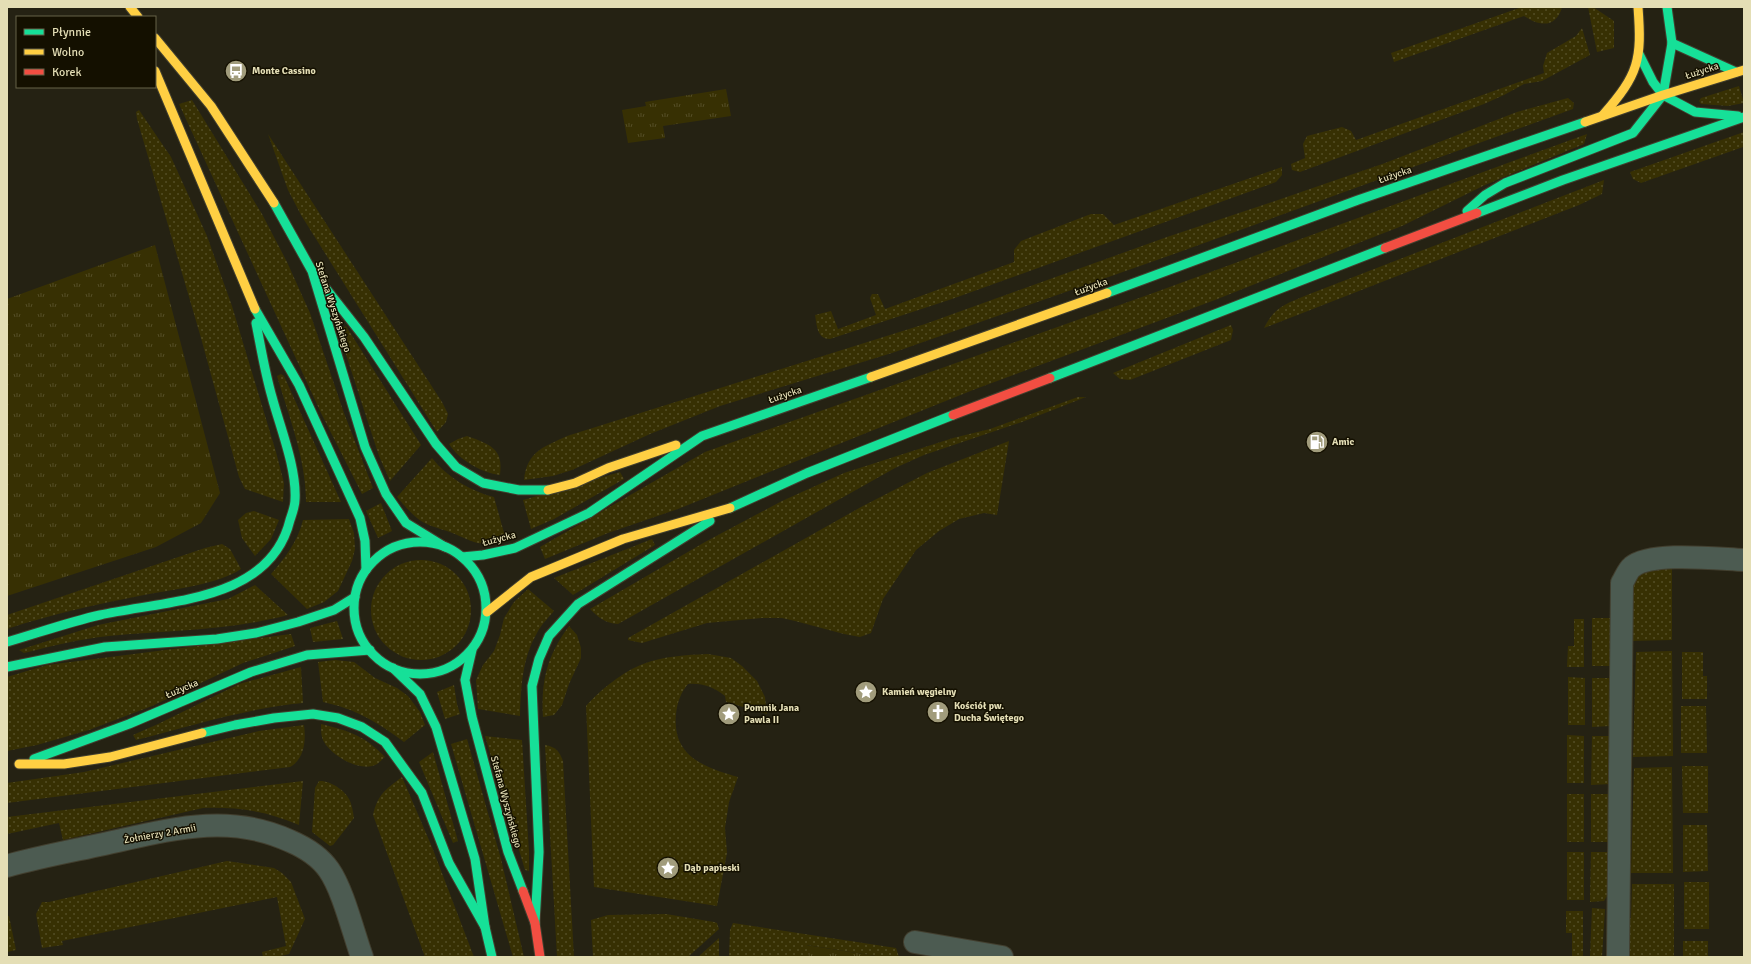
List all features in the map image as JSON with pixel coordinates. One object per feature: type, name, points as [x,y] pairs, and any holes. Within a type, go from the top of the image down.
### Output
[{"type":"main road","points":[[129,7],[137,16]]},
{"type":"main road","points":[[1602,116],[1622,92],[1634,69],[1639,54],[1638,7]]},
{"type":"main road","points":[[1450,224],[1486,195],[1505,183],[1633,133],[1663,95],[1672,43],[1666,7]]},
{"type":"main road","name":"Stefana Wyszyńskiego","points":[[156,39],[211,106],[282,216],[312,271],[365,447],[386,494],[406,523],[446,547]]},
{"type":"main road","points":[[1672,43],[1740,71]]},
{"type":"main road","points":[[1639,54],[1653,82],[1663,95],[1696,112],[1744,117]]},
{"type":"main road","name":"Łużycka","points":[[462,557],[483,555],[515,548],[589,513],[702,436],[1023,323],[1358,200],[1663,95],[1740,71]]},
{"type":"main road","points":[[156,73],[253,306],[299,386],[360,518],[364,541],[366,570]]},
{"type":"main road","points":[[535,922],[539,852],[532,686],[539,659],[549,636],[578,604],[731,508],[807,473],[880,443],[1563,180],[1744,117]]},
{"type":"main road","points":[[312,271],[364,337],[436,444],[456,468],[483,482],[519,490],[545,491],[575,483],[608,468],[702,436]]},
{"type":"main road","points":[[7,642],[99,615],[204,595],[230,587],[256,572],[272,558],[286,536],[295,500],[292,470],[271,395],[253,306]]},
{"type":"main road","points":[[487,612],[531,577],[623,539],[731,508]]},
{"type":"main road","points":[[392,667],[413,673],[435,672],[455,664],[472,650],[482,632],[487,612],[484,591],[476,572],[462,557],[446,547],[423,542],[411,542],[394,547],[379,556],[366,570],[359,583],[355,597],[355,611],[357,625],[362,638],[370,650],[380,660],[392,667],[420,694],[436,728],[475,859],[484,928],[492,957]]},
{"type":"main road","points":[[7,667],[105,647],[217,639],[256,633],[298,622],[334,610],[355,597]]},
{"type":"main road","name":"Łużycka","points":[[7,766],[19,764],[129,724],[251,672],[307,656],[370,650]]},
{"type":"main road","name":"Stefana Wyszyńskiego","points":[[472,650],[465,680],[472,717],[508,852],[535,922],[540,957]]},
{"type":"main road","points":[[19,764],[64,764],[110,757],[235,725],[274,718],[313,714],[338,718],[362,727],[385,742],[404,766],[422,793],[450,863],[484,928]]},
{"type":"street","points":[[1618,957],[1622,582],[1631,567],[1650,559],[1674,558],[1744,560]]},
{"type":"street","name":"Żołnierzy 2 Armii","points":[[7,866],[152,833],[186,827],[252,827],[274,833],[303,846],[328,868],[340,894],[362,957]]},
{"type":"street","points":[[915,942],[1002,957]]},
{"type":"green space","points":[[1522,7],[1562,7],[1556,19],[1546,24],[1535,22],[1524,16],[1394,62],[1391,53]]},
{"type":"green space","points":[[1588,7],[1593,7],[1614,21],[1614,48],[1597,52]]},
{"type":"green space","points":[[1582,28],[1590,55],[1542,81],[1524,84],[1484,104],[1300,172],[1292,170],[1291,164],[1305,158],[1303,144],[1307,136],[1342,127],[1351,131],[1356,140],[1544,73],[1543,66],[1547,53],[1576,36]]},
{"type":"green space","points":[[1739,86],[1744,103],[1728,106],[1701,104],[1699,101],[1701,98]]},
{"type":"green space","points":[[726,89],[731,116],[663,126],[665,138],[628,143],[622,110],[646,106],[645,102]]},
{"type":"green space","points":[[1568,98],[1574,103],[1573,109],[1174,254],[892,353],[720,406],[650,434],[572,470],[553,476],[524,480],[529,462],[533,456],[544,447],[567,436],[925,324],[1167,237],[1385,163],[1517,112]]},
{"type":"green space","points":[[192,100],[262,214],[287,262],[310,313],[344,413],[373,488],[362,494],[321,413],[179,104]]},
{"type":"green space","points":[[139,110],[171,157],[207,236],[232,306],[276,452],[284,483],[283,502],[245,489],[239,477],[201,338],[137,119],[136,112]]},
{"type":"green space","points":[[1744,132],[1743,147],[1641,183],[1633,179],[1630,172]]},
{"type":"green space","points":[[268,134],[442,402],[448,414],[446,422],[437,432],[301,215],[288,190]]},
{"type":"green space","points":[[1587,134],[1584,144],[1485,185],[1402,226],[1215,300],[973,390],[678,509],[608,533],[545,559],[540,547],[705,452],[1156,292]]},
{"type":"green space","points":[[1282,167],[1282,175],[1276,182],[952,299],[830,339],[822,337],[818,331],[815,315],[831,311],[838,329],[876,315],[870,298],[872,294],[878,294],[885,309],[1014,262],[1014,250],[1021,241],[1091,214],[1103,214],[1114,225]]},
{"type":"green space","points":[[1604,180],[1602,194],[1579,205],[1264,328],[1277,310],[1293,301]]},
{"type":"green space","points":[[155,245],[220,493],[201,523],[156,547],[7,596],[7,299]]},
{"type":"green space","points":[[1231,325],[1233,330],[1231,340],[1130,380],[1120,379],[1113,373]]},
{"type":"green space","points":[[346,326],[421,445],[390,481],[379,456],[338,330]]},
{"type":"green space","points":[[281,374],[284,376],[341,502],[306,502],[300,454],[277,376]]},
{"type":"green space","points":[[1078,397],[1086,397],[1022,422],[924,455],[895,468],[618,624],[602,620],[590,609],[705,542],[782,501],[844,473],[953,438],[990,429]]},
{"type":"green space","points":[[467,436],[493,448],[500,459],[500,475],[479,469],[453,450],[449,444]]},
{"type":"green space","points":[[1009,441],[997,515],[984,513],[959,519],[939,531],[916,550],[883,599],[871,633],[860,637],[782,618],[762,618],[707,623],[642,643],[628,640],[628,638],[861,507],[927,473]]},
{"type":"green space","points":[[432,458],[452,477],[476,491],[494,497],[506,540],[487,543],[475,542],[424,523],[405,507],[397,497]]},
{"type":"green space","points":[[620,472],[624,479],[554,519],[531,529],[523,500]]},
{"type":"green space","points":[[381,503],[392,531],[378,538],[366,511]]},
{"type":"green space","points":[[254,511],[279,520],[271,539],[255,556],[242,538],[238,520],[246,513]]},
{"type":"green space","points":[[349,519],[354,533],[355,549],[352,561],[338,591],[324,602],[307,609],[271,574],[290,549],[298,535],[303,520]]},
{"type":"green space","points":[[652,539],[655,545],[573,595],[554,578]]},
{"type":"green space","points":[[222,544],[230,549],[241,569],[220,579],[194,586],[127,598],[75,610],[7,629],[7,615],[205,548]]},
{"type":"green space","points":[[421,560],[440,564],[456,575],[467,591],[471,610],[467,629],[456,645],[440,656],[421,660],[402,656],[386,645],[375,629],[371,610],[375,591],[386,575],[402,564]]},
{"type":"green space","points":[[1648,568],[1672,568],[1672,640],[1631,641],[1632,583],[1637,575]]},
{"type":"green space","points":[[255,585],[288,615],[221,627],[98,637],[24,653],[19,650],[98,625],[228,599]]},
{"type":"green space","points":[[528,589],[554,611],[539,630],[528,653],[523,673],[520,716],[478,709],[476,680],[483,665],[494,651],[504,618],[514,602]]},
{"type":"green space","points":[[1592,618],[1612,618],[1611,666],[1592,666]]},
{"type":"green space","points":[[1574,619],[1584,619],[1584,667],[1567,667],[1568,646],[1574,646]]},
{"type":"green space","points":[[337,621],[343,639],[313,642],[310,628]]},
{"type":"green space","points":[[569,626],[577,635],[581,648],[581,658],[569,684],[562,705],[554,715],[543,717],[543,691],[547,669],[555,648]]},
{"type":"green space","points":[[291,634],[295,646],[243,663],[152,706],[89,730],[37,745],[7,751],[7,677],[47,665]]},
{"type":"green space","points":[[1672,651],[1673,756],[1633,757],[1636,652]]},
{"type":"green space","points":[[1682,652],[1703,652],[1703,676],[1707,676],[1707,699],[1682,699]]},
{"type":"green space","points":[[708,654],[731,658],[742,666],[757,681],[765,697],[767,714],[726,702],[725,696],[721,693],[708,686],[698,684],[688,684],[681,694],[677,706],[676,728],[679,740],[685,750],[692,758],[702,764],[738,777],[729,802],[725,828],[727,853],[717,906],[594,887],[586,706],[613,682],[628,671],[643,664],[683,655]]},
{"type":"green space","points":[[335,660],[354,662],[375,678],[397,688],[408,696],[420,712],[425,725],[404,742],[385,728],[356,712],[323,702],[318,662]]},
{"type":"green space","points":[[301,667],[303,703],[282,705],[240,713],[136,740],[133,735],[239,684]]},
{"type":"green space","points":[[1568,677],[1585,678],[1585,725],[1568,725]]},
{"type":"green space","points":[[1592,678],[1612,678],[1611,726],[1592,727]]},
{"type":"green space","points":[[454,685],[460,714],[445,719],[437,692]]},
{"type":"green space","points":[[1681,706],[1706,706],[1707,753],[1681,753]]},
{"type":"green space","points":[[321,724],[356,735],[370,744],[385,757],[379,763],[369,767],[347,761],[333,752],[324,742]]},
{"type":"green space","points":[[304,725],[305,736],[302,754],[290,767],[7,803],[7,783],[84,772],[259,731]]},
{"type":"green space","points":[[1567,735],[1584,736],[1584,783],[1567,783]]},
{"type":"green space","points":[[485,736],[522,740],[529,871],[525,870]]},
{"type":"green space","points":[[1592,736],[1612,736],[1611,784],[1591,785]]},
{"type":"green space","points":[[467,739],[501,859],[524,957],[513,957],[451,744]]},
{"type":"green space","points":[[545,745],[557,750],[563,761],[574,957],[557,957]]},
{"type":"green space","points":[[433,752],[458,841],[453,843],[419,762]]},
{"type":"green space","points":[[1682,766],[1708,766],[1708,813],[1683,813]]},
{"type":"green space","points":[[1672,767],[1673,873],[1631,873],[1634,768]]},
{"type":"green space","points":[[402,777],[432,847],[474,957],[425,957],[373,815],[377,802],[383,793]]},
{"type":"green space","points":[[303,781],[299,825],[264,813],[228,808],[203,808],[63,840],[59,823],[7,834],[7,817]]},
{"type":"green space","points":[[319,781],[332,784],[344,792],[352,806],[354,818],[333,845],[330,846],[312,832],[315,788]]},
{"type":"green space","points":[[1567,794],[1584,794],[1584,842],[1567,842]]},
{"type":"green space","points":[[1591,794],[1611,794],[1610,842],[1591,842]]},
{"type":"green space","points":[[1683,825],[1707,825],[1708,871],[1683,872]]},
{"type":"green space","points":[[1567,852],[1584,852],[1584,900],[1567,900]]},
{"type":"green space","points":[[1591,852],[1610,852],[1609,893],[1604,901],[1590,902]]},
{"type":"green space","points":[[227,861],[274,868],[282,873],[291,882],[305,919],[289,954],[277,957],[263,957],[262,952],[286,946],[277,897],[62,941],[63,945],[42,948],[36,914],[42,902],[49,902]]},
{"type":"green space","points":[[1684,882],[1709,882],[1709,929],[1684,929]]},
{"type":"green space","points":[[1632,884],[1674,884],[1674,957],[1627,957],[1627,920],[1631,918]]},
{"type":"green space","points":[[1592,908],[1605,909],[1602,957],[1590,957]]},
{"type":"green space","points":[[1566,911],[1583,911],[1583,957],[1572,957],[1572,933],[1566,933]]},
{"type":"green space","points":[[666,914],[714,922],[717,923],[719,929],[688,957],[593,957],[591,920],[608,915]]},
{"type":"green space","points":[[7,916],[9,916],[16,950],[7,952]]},
{"type":"green space","points":[[733,923],[896,948],[899,957],[882,957],[807,945],[809,957],[729,957],[730,930]]},
{"type":"green space","points":[[719,938],[719,957],[698,957]]},
{"type":"green space","points":[[1683,941],[1708,941],[1708,957],[1683,957]]},
{"type":"green space","points":[[806,945],[882,957],[809,957]]},
{"type":"traffic: fast","points":[[1467,211],[1485,195],[1505,183],[1633,133],[1663,95],[1672,43],[1667,7]]},
{"type":"traffic: fast","points":[[1672,43],[1736,72]]},
{"type":"traffic: fast","points":[[1639,54],[1653,82],[1663,95],[1695,112],[1738,116]]},
{"type":"traffic: fast","points":[[1477,213],[1563,180],[1744,117]]},
{"type":"traffic: fast","points":[[1107,293],[1358,200],[1585,122]]},
{"type":"traffic: fast","points":[[274,203],[312,271],[365,447],[386,494],[406,523],[445,547]]},
{"type":"traffic: fast","points":[[1050,378],[1385,248]]},
{"type":"traffic: fast","points":[[320,281],[364,337],[436,444],[456,467],[483,483],[519,490],[548,490]]},
{"type":"traffic: fast","points":[[255,309],[299,385],[360,518],[365,541],[366,570]]},
{"type":"traffic: fast","points":[[7,642],[100,615],[184,600],[213,593],[239,582],[261,567],[279,547],[293,510],[295,502],[295,488],[291,462],[270,388],[256,323]]},
{"type":"traffic: fast","points":[[462,557],[483,555],[515,548],[589,513],[702,436],[871,377]]},
{"type":"traffic: fast","points":[[730,508],[807,473],[953,415]]},
{"type":"traffic: fast","points":[[535,923],[539,852],[532,686],[539,659],[549,636],[578,604],[710,521]]},
{"type":"traffic: fast","points":[[420,542],[445,547],[462,557],[471,566],[481,583],[486,608],[481,633],[471,650],[462,659],[445,669],[420,674],[395,669],[378,659],[369,650],[359,633],[354,608],[359,583],[369,566],[378,557],[395,547],[420,542]]},
{"type":"traffic: fast","points":[[7,667],[105,647],[217,639],[256,633],[298,622],[334,610],[355,597]]},
{"type":"traffic: fast","points":[[34,759],[129,724],[251,672],[307,655],[370,650]]},
{"type":"traffic: fast","points":[[472,650],[465,680],[472,717],[508,852],[523,891]]},
{"type":"traffic: fast","points":[[393,668],[420,694],[436,727],[475,859],[485,927],[492,957]]},
{"type":"traffic: fast","points":[[202,733],[274,718],[313,714],[338,718],[362,727],[385,742],[422,793],[449,863],[485,927]]},
{"type":"traffic: slow","points":[[130,7],[137,16]]},
{"type":"traffic: slow","points":[[1603,115],[1624,88],[1636,66],[1639,40],[1638,7]]},
{"type":"traffic: slow","points":[[156,39],[211,106],[274,203]]},
{"type":"traffic: slow","points":[[1585,122],[1663,95],[1744,70]]},
{"type":"traffic: slow","points":[[156,73],[255,309]]},
{"type":"traffic: slow","points":[[871,377],[1107,293]]},
{"type":"traffic: slow","points":[[548,490],[575,483],[608,468],[676,445]]},
{"type":"traffic: slow","points":[[487,612],[531,577],[623,539],[730,508]]},
{"type":"traffic: slow","points":[[19,764],[64,764],[110,757],[202,733]]},
{"type":"traffic: jam","points":[[1385,248],[1477,213]]},
{"type":"traffic: jam","points":[[953,415],[1050,378]]},
{"type":"traffic: jam","points":[[523,891],[535,923],[540,957]]},
{"type":"place","name":"Monte Cassino","points":[[236,71]]},
{"type":"place","name":"Amic","points":[[1317,442]]},
{"type":"place","name":"Kamień węgielny","points":[[866,692]]},
{"type":"place","name":"Kościół pw. Ducha Świętego","points":[[938,712]]},
{"type":"place","name":"Pomnik Jana Pawla II","points":[[729,714]]},
{"type":"place","name":"Dąb papieski","points":[[668,868]]}]
